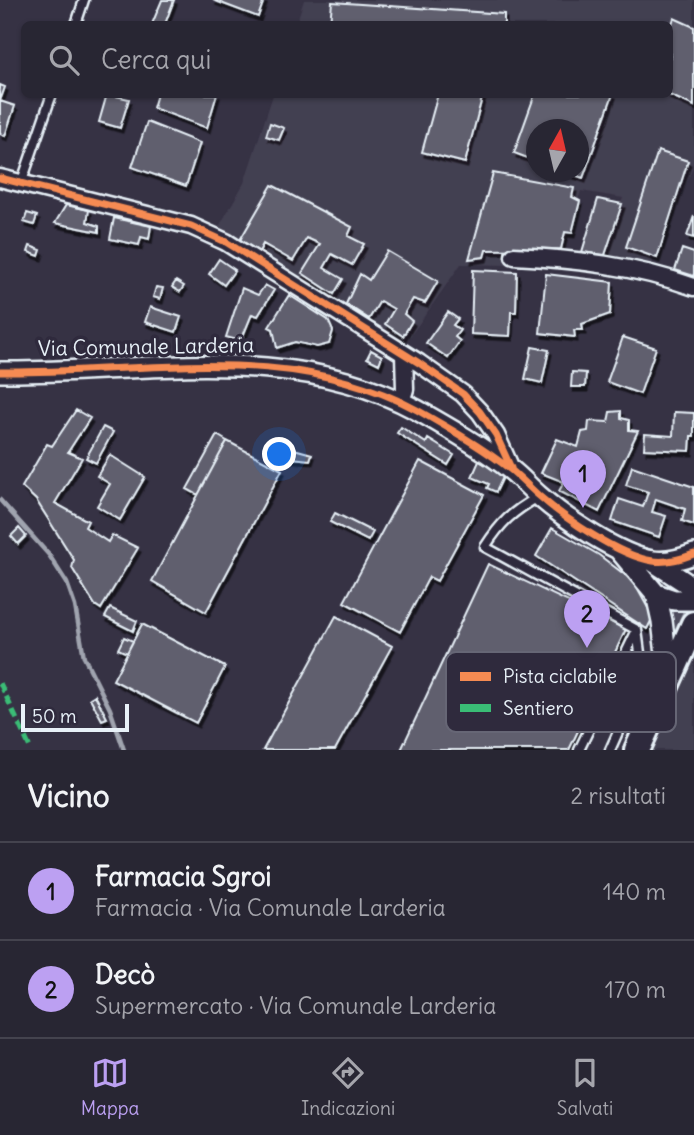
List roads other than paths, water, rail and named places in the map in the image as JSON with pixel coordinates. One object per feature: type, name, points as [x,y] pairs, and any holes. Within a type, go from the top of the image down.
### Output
[{"type":"main road","points":[[676,662],[694,624]]},
{"type":"main road","points":[[637,750],[645,732]]},
{"type":"street","points":[[0,178],[184,225],[215,236],[449,384],[474,404],[495,435],[512,471]]},
{"type":"street","points":[[514,256],[554,258],[659,274],[694,287]]},
{"type":"street","points":[[401,402],[405,389],[404,354]]},
{"type":"street","name":"Via Comunale Larderia","points":[[0,372],[245,365],[317,376],[401,402],[459,435],[512,471],[539,496],[620,551],[656,594],[665,652]]},
{"type":"street","name":"Via Comunale Larderia","points":[[620,551],[652,561],[694,588]]},
{"type":"street","name":"Via Comunale Larderia","points":[[652,561],[676,560],[694,554]]},
{"type":"street","points":[[656,594],[674,600],[694,600]]},
{"type":"lane","points":[[77,21],[84,0]]},
{"type":"lane","points":[[21,184],[50,98]]},
{"type":"lane","points":[[539,496],[509,515],[485,547],[637,630]]},
{"type":"lane","points":[[626,652],[637,630]]},
{"type":"lane","points":[[637,630],[640,652]]},
{"type":"lane","points":[[579,750],[588,732]]},
{"type":"lane","points":[[610,750],[618,732]]},
{"type":"waterway","points":[[0,500],[49,555],[67,583],[75,606],[84,657],[110,709],[124,750]]},
{"type":"place","name":"Farmacia Sgroi","points":[[583,508]]},
{"type":"place","name":"Decò","points":[[587,648]]}]
